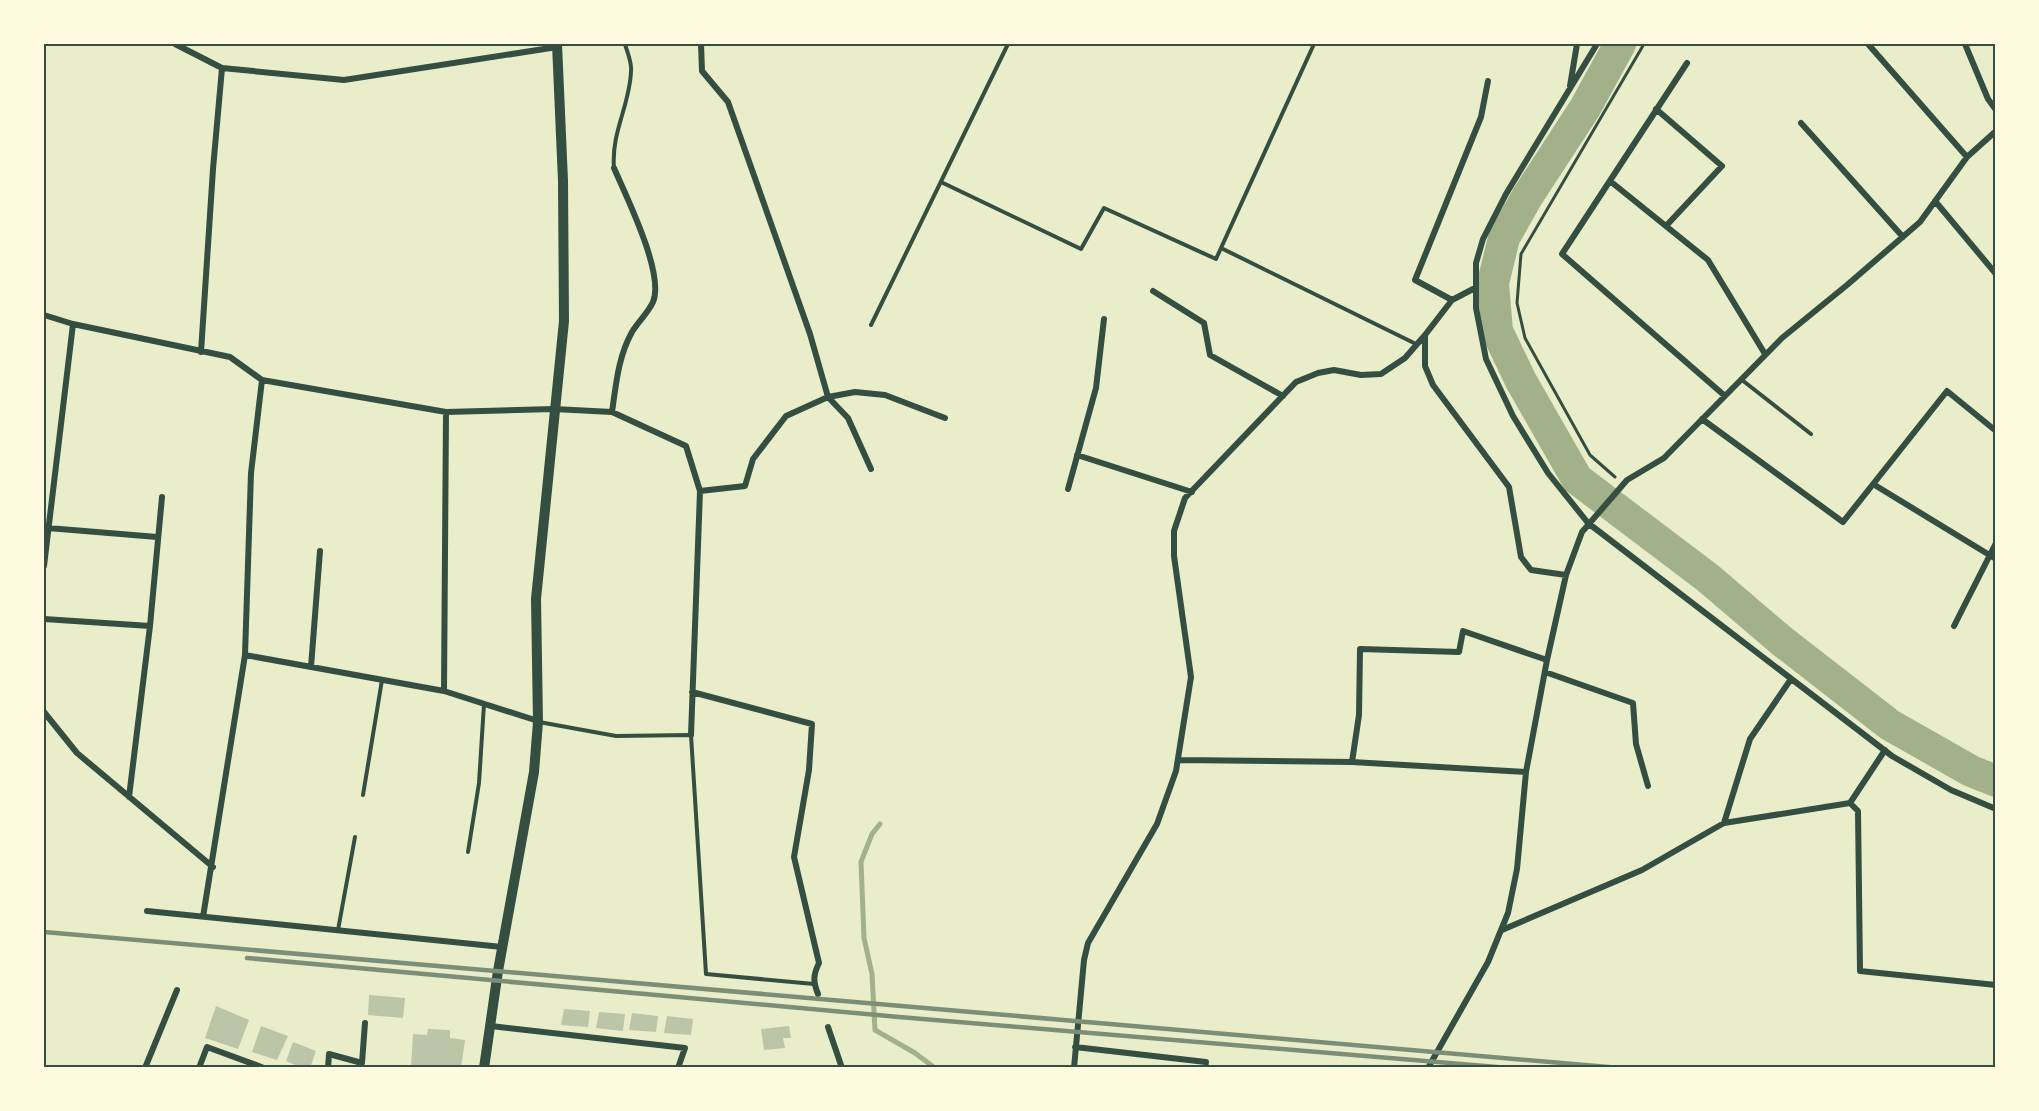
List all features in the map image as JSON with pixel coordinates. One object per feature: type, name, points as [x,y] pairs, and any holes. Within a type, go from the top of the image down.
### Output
[{"type":"street","points":[[175,44],[222,68],[344,80],[557,45],[563,181],[564,321],[536,599],[538,722],[534,772],[502,947],[484,1068]]},
{"type":"street","points":[[701,44],[702,71],[728,102],[810,334],[828,397],[848,418],[871,469]]},
{"type":"street","points":[[1570,90],[1577,44]]},
{"type":"street","points":[[1597,44],[1506,194],[1483,239],[1476,263],[1476,308],[1486,359],[1513,416],[1548,473],[1588,523],[1885,750],[1951,790],[1995,809]]},
{"type":"street","points":[[1868,44],[1967,157]]},
{"type":"street","points":[[1965,44],[1995,110]]},
{"type":"street","points":[[1687,63],[1562,254],[1725,396]]},
{"type":"street","points":[[201,352],[222,68]]},
{"type":"street","points":[[1452,300],[1415,280],[1481,117],[1488,81]]},
{"type":"street","points":[[1656,109],[1722,166],[1666,226]]},
{"type":"street","points":[[1801,123],[1903,237]]},
{"type":"street","points":[[1428,1068],[1488,962],[1508,913],[1517,869],[1526,772],[1547,660],[1566,575],[1582,532],[1627,480],[1664,458],[1782,338],[1920,222],[1967,157],[1995,131]]},
{"type":"street","points":[[612,412],[621,357],[632,332],[654,301],[654,273],[645,241],[614,168]]},
{"type":"street","points":[[1610,181],[1708,260],[1765,354]]},
{"type":"street","points":[[1935,201],[1995,274]]},
{"type":"street","points":[[1074,1068],[1084,960],[1088,943],[1158,824],[1176,771],[1191,677],[1174,556],[1174,531],[1185,498],[1296,382],[1318,373],[1334,370],[1361,375],[1380,374],[1405,357],[1417,345],[1452,300],[1475,288]]},
{"type":"street","points":[[1153,291],[1204,322],[1210,356],[1283,396]]},
{"type":"street","points":[[44,315],[73,324],[230,357],[262,381],[446,412],[554,409],[612,412],[686,446],[700,491],[692,735]]},
{"type":"street","points":[[1068,489],[1096,388],[1104,319]]},
{"type":"street","points":[[44,564],[73,324]]},
{"type":"street","points":[[1425,335],[1425,366],[1433,385],[1509,487],[1521,557],[1531,570],[1566,575]]},
{"type":"street","points":[[203,917],[213,867],[245,655],[251,473],[262,381]]},
{"type":"street","points":[[1702,419],[1843,522],[1947,391],[1995,431]]},
{"type":"street","points":[[700,491],[745,486],[753,459],[786,416],[828,397],[855,392],[885,395],[945,418]]},
{"type":"street","points":[[444,691],[446,412]]},
{"type":"street","points":[[1077,454],[1192,492]]},
{"type":"street","points":[[1873,484],[1992,557]]},
{"type":"street","points":[[129,797],[150,626],[162,496]]},
{"type":"street","points":[[48,528],[157,537]]},
{"type":"street","points":[[1954,626],[1992,557],[1995,543]]},
{"type":"street","points":[[311,667],[320,551]]},
{"type":"street","points":[[44,619],[150,626]]},
{"type":"street","points":[[1352,762],[1359,715],[1360,649],[1459,652],[1463,631],[1547,660]]},
{"type":"street","points":[[245,655],[444,691],[538,722]]},
{"type":"street","points":[[1545,672],[1634,703],[1636,744],[1648,786]]},
{"type":"street","points":[[1724,823],[1750,739],[1791,679]]},
{"type":"street","points":[[692,692],[812,723],[809,770],[794,857],[819,963],[814,973],[814,984],[818,994]]},
{"type":"street","points":[[44,712],[77,753],[213,867]]},
{"type":"street","points":[[1501,931],[1642,870],[1724,823],[1850,803],[1885,750]]},
{"type":"street","points":[[1178,760],[1352,762],[1526,772]]},
{"type":"street","points":[[1850,803],[1858,811],[1860,971],[1995,985]]},
{"type":"street","points":[[147,911],[502,947]]},
{"type":"street","points":[[145,1068],[177,990]]},
{"type":"street","points":[[328,1068],[329,1054],[362,1063],[365,1023]]},
{"type":"street","points":[[491,1026],[685,1048],[678,1068]]},
{"type":"street","points":[[828,1027],[842,1068]]},
{"type":"street","points":[[199,1068],[207,1047],[264,1068]]},
{"type":"street","points":[[1075,1047],[1206,1062],[1205,1068]]},
{"type":"lane","points":[[614,168],[613,150],[632,69],[626,44]]},
{"type":"lane","points":[[871,325],[1008,44]]},
{"type":"lane","points":[[941,182],[1081,249],[1104,208],[1216,259],[1314,44]]},
{"type":"lane","points":[[1221,248],[1417,345]]},
{"type":"lane","points":[[1741,379],[1811,434]]},
{"type":"lane","points":[[363,795],[382,680]]},
{"type":"lane","points":[[468,852],[479,783],[484,704]]},
{"type":"lane","points":[[538,722],[616,736],[692,735],[706,974],[814,984]]},
{"type":"lane","points":[[338,931],[355,837]]},
{"type":"building","points":[[369,995],[405,998],[403,1018],[368,1015]]},
{"type":"building","points":[[216,1006],[249,1020],[238,1049],[205,1038]]},
{"type":"building","points":[[564,1009],[590,1011],[588,1027],[561,1025]]},
{"type":"building","points":[[599,1012],[625,1014],[623,1031],[596,1028]]},
{"type":"building","points":[[632,1013],[658,1016],[656,1032],[629,1030]]},
{"type":"building","points":[[667,1016],[693,1019],[691,1035],[664,1033]]},
{"type":"building","points":[[261,1026],[288,1036],[277,1060],[252,1052]]},
{"type":"building","points":[[789,1026],[791,1038],[783,1038],[785,1048],[764,1050],[761,1029]]},
{"type":"building","points":[[428,1029],[450,1030],[450,1038],[465,1040],[461,1068],[411,1068],[413,1034],[427,1035]]},
{"type":"building","points":[[293,1042],[316,1051],[310,1068],[303,1068],[286,1061]]},
{"type":"waterway","points":[[1620,44],[1585,108],[1527,197],[1504,238],[1493,283],[1497,331],[1521,381],[1577,479],[1708,578],[1783,642],[1890,725],[1971,771],[1996,781]]},
{"type":"waterway","points":[[880,824],[872,834],[861,862],[864,938],[872,974],[875,1030],[915,1053],[935,1068]]},
{"type":"railway","points":[[44,932],[1620,1068]]},
{"type":"railway","points":[[247,958],[899,1017],[1509,1068]]}]
